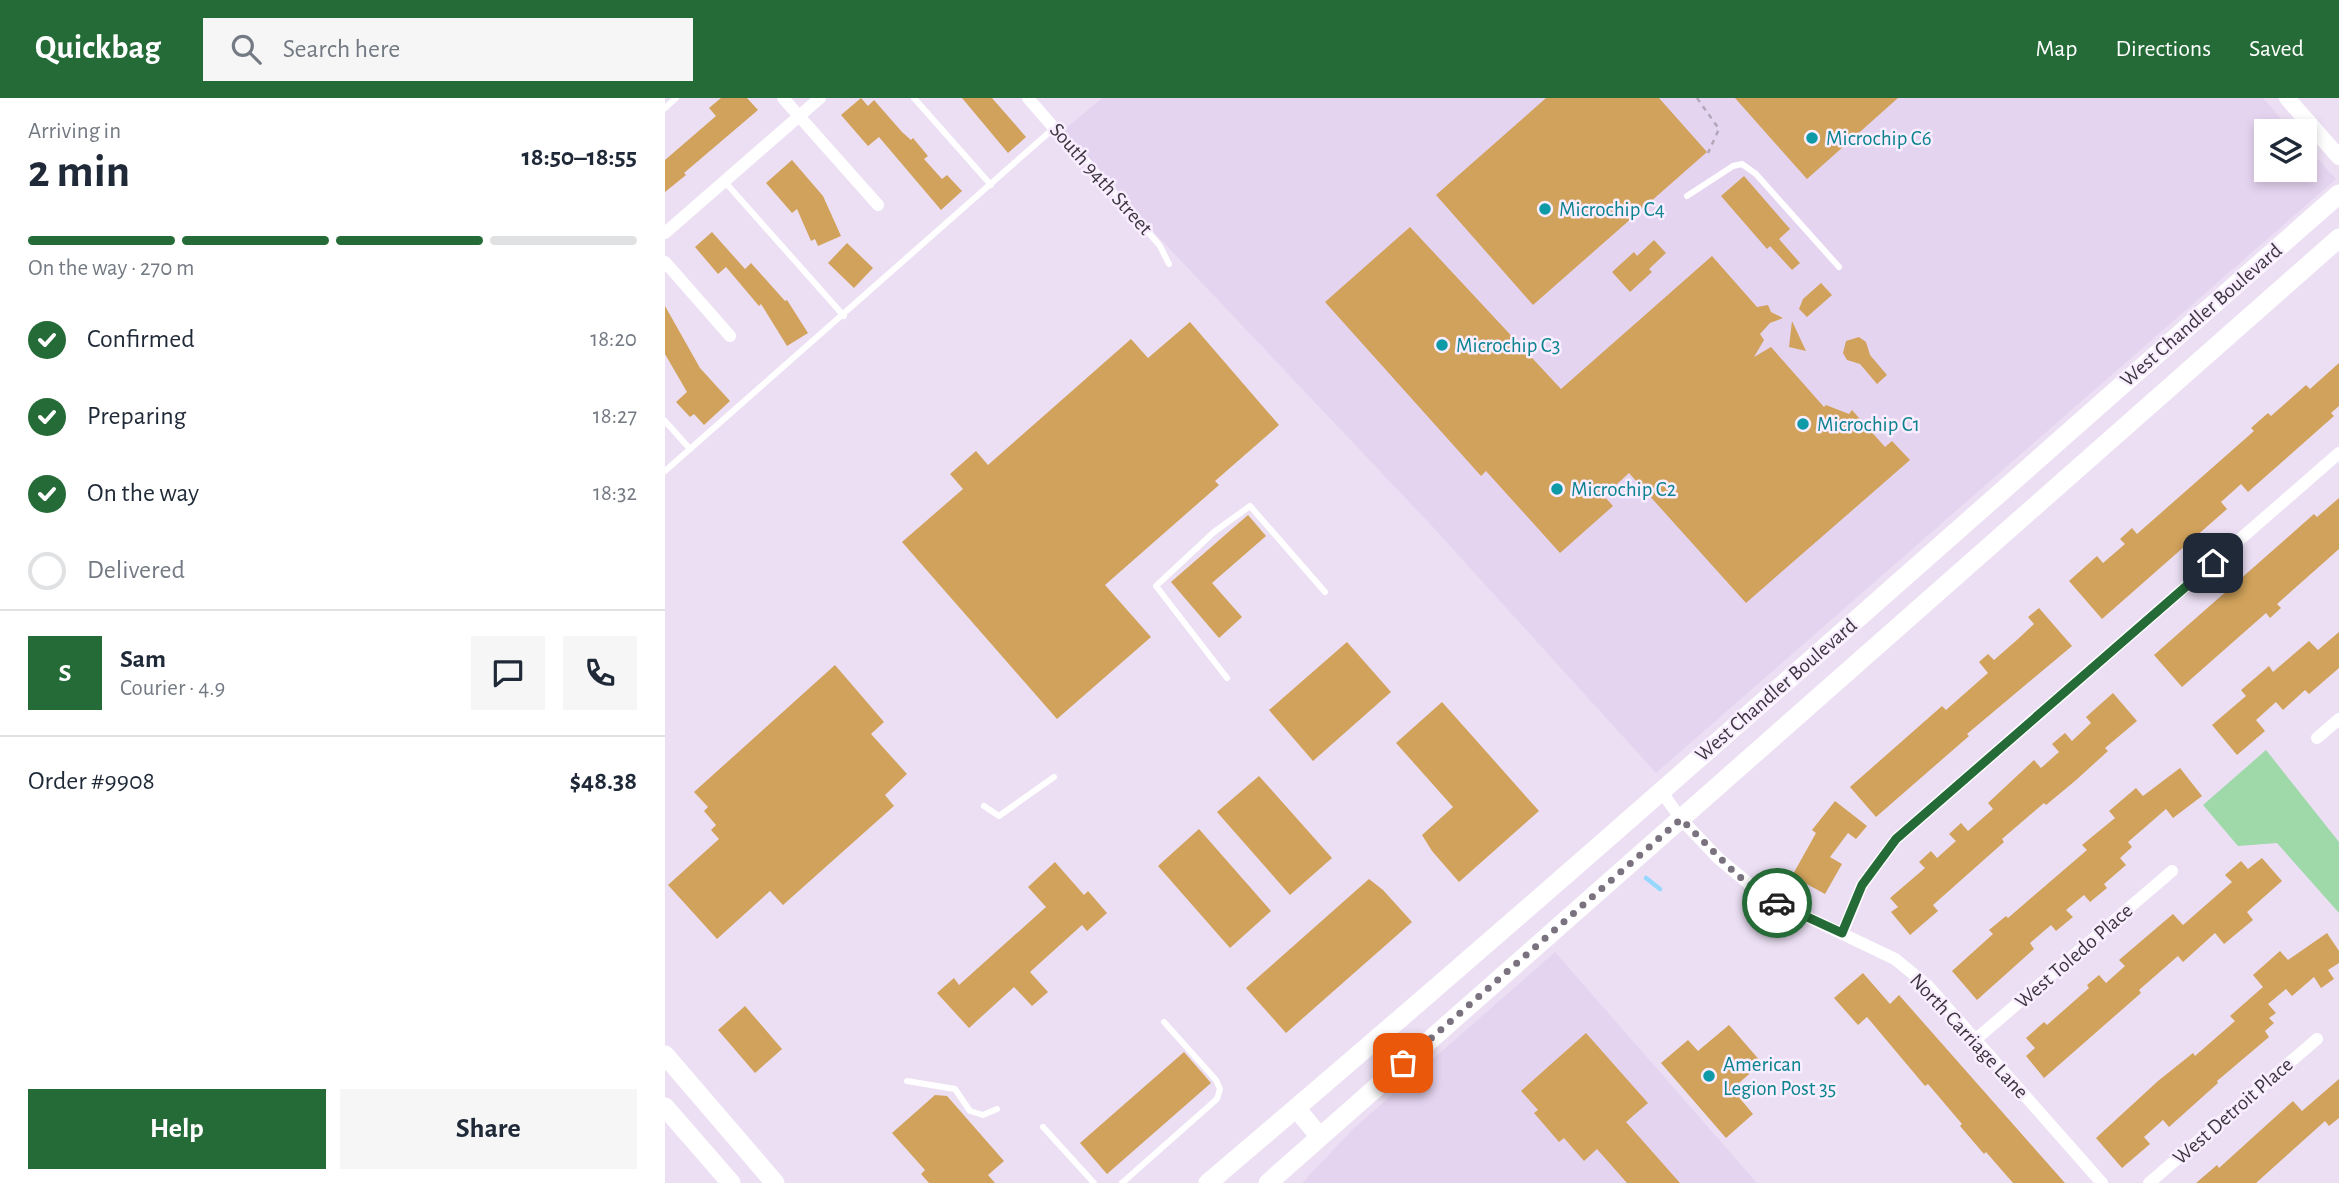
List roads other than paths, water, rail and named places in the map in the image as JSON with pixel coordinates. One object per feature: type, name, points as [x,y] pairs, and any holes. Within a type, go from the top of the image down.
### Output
[{"type":"main road","name":"West Chandler Boulevard","points":[[1208,1183],[1661,791],[2339,194]]},
{"type":"main road","name":"West Chandler Boulevard","points":[[1268,1183],[2339,238]]},
{"type":"main road","points":[[665,1055],[775,1183]]},
{"type":"main road","points":[[665,1107],[731,1183]]},
{"type":"main road","points":[[1296,1108],[1320,1137]]},
{"type":"street","points":[[783,98],[878,205]]},
{"type":"street","points":[[665,233],[820,98]]},
{"type":"street","name":"South 94th Street","points":[[1028,98],[1054,128]]},
{"type":"street","points":[[2287,98],[2339,157]]},
{"type":"street","points":[[665,262],[730,335]]},
{"type":"street","points":[[1842,933],[1862,885],[1896,839],[2339,453]]},
{"type":"street","points":[[2317,738],[2339,719]]},
{"type":"street","name":"North Carriage Lane","points":[[1661,791],[1681,819],[1719,859],[1765,897],[1895,959],[1928,986],[2102,1183]]},
{"type":"street","name":"West Toledo Place","points":[[1975,1040],[2172,871]]},
{"type":"street","name":"West Detroit Place","points":[[2149,1183],[2317,1039]]},
{"type":"lane","points":[[665,108],[676,98]]},
{"type":"lane","points":[[914,98],[991,185]]},
{"type":"lane","points":[[665,471],[844,316],[1054,128]]},
{"type":"lane","name":"South 94th Street","points":[[1054,128],[1080,152],[1160,246],[1169,264]]},
{"type":"lane","points":[[1687,196],[1733,166],[1742,164],[1756,174],[1839,267]]},
{"type":"lane","points":[[725,182],[844,316]]},
{"type":"lane","points":[[665,421],[690,449]]},
{"type":"lane","points":[[1227,678],[1156,586],[1214,532],[1250,506],[1325,592]]},
{"type":"lane","points":[[984,806],[999,816],[1054,777]]},
{"type":"lane","points":[[1122,1183],[1217,1099],[1219,1093],[1216,1080],[1164,1022]]},
{"type":"lane","points":[[907,1082],[955,1089],[970,1111],[983,1115],[997,1110]]},
{"type":"lane","points":[[1043,1127],[1094,1183]]},
{"type":"waterway","points":[[1646,878],[1660,889]]},
{"type":"place","name":"Microchip C6","points":[[1812,138]]},
{"type":"place","name":"Microchip C4","points":[[1545,209]]},
{"type":"place","name":"Microchip C3","points":[[1442,345]]},
{"type":"place","name":"Microchip C1","points":[[1803,424]]},
{"type":"place","name":"Microchip C2","points":[[1557,489]]},
{"type":"place","name":"American Legion Post 35","points":[[1709,1076]]}]
